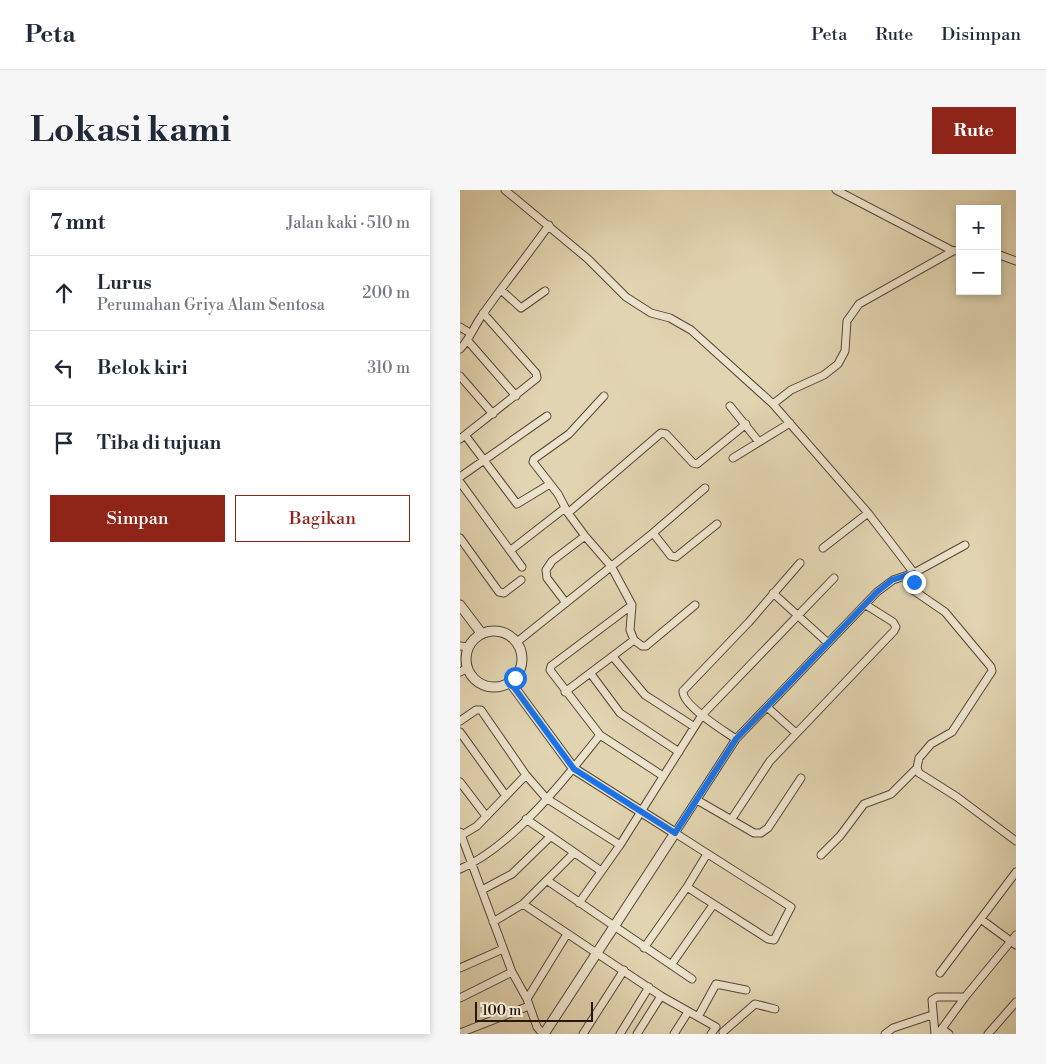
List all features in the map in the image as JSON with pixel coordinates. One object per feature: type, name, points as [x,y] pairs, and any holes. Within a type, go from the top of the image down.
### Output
[{"type":"street","points":[[505,190],[549,224],[588,258],[626,297],[651,312],[670,318],[691,330],[772,404],[868,513],[914,573],[915,579],[912,590],[947,614],[990,666],[992,671],[952,732],[931,744],[919,758],[916,768],[891,794],[864,804],[845,830],[821,856]]},
{"type":"street","points":[[836,190],[956,251]]},
{"type":"street","points":[[460,349],[468,341],[470,333],[483,313],[549,224]]},
{"type":"street","points":[[772,404],[791,390],[824,375],[838,364],[845,351],[847,322],[859,304],[956,251]]},
{"type":"street","points":[[1001,255],[1016,261]]},
{"type":"street","points":[[501,290],[521,308],[545,291]]},
{"type":"street","points":[[483,313],[537,374],[535,382],[462,437],[482,459],[516,504],[550,484]]},
{"type":"street","points":[[460,327],[470,333]]},
{"type":"street","points":[[468,341],[516,396]]},
{"type":"street","points":[[460,376],[493,414]]},
{"type":"street","points":[[604,396],[569,434],[534,460],[534,464],[585,536],[611,566],[632,606],[630,630],[634,640],[642,646],[646,646],[695,606]]},
{"type":"street","points":[[730,406],[759,442]]},
{"type":"street","points":[[460,477],[482,459],[547,416]]},
{"type":"street","points":[[733,458],[790,423]]},
{"type":"street","points":[[511,550],[567,510],[661,433],[666,434],[692,463],[696,464],[746,424]]},
{"type":"street","points":[[460,482],[522,567]]},
{"type":"street","points":[[517,642],[653,533],[705,488]]},
{"type":"street","points":[[823,548],[868,513]]},
{"type":"street","points":[[653,533],[672,556],[676,558],[717,524]]},
{"type":"street","points":[[566,603],[547,578],[546,570],[552,561],[585,536]]},
{"type":"street","points":[[460,538],[499,592],[504,592],[521,580]]},
{"type":"street","points":[[526,775],[477,826],[461,834],[512,972],[528,1003],[537,1027],[543,1034],[736,739],[883,586],[914,573],[965,545]]},
{"type":"street","points":[[736,739],[702,715],[685,699],[683,691],[800,563]]},
{"type":"street","points":[[579,903],[620,845],[679,752],[693,726],[834,578]]},
{"type":"street","points":[[773,593],[828,643]]},
{"type":"street","points":[[460,605],[482,634]]},
{"type":"street","points":[[731,820],[767,764],[896,629],[893,622],[866,605]]},
{"type":"street","points":[[632,606],[551,666],[550,670],[565,692],[600,735],[663,776]]},
{"type":"street","points":[[501,632],[517,642],[522,654],[521,666],[510,682],[494,687],[486,685],[478,682],[464,670],[466,654],[464,647],[482,634],[501,632]]},
{"type":"street","points":[[565,692],[614,658],[634,640]]},
{"type":"street","points":[[614,658],[645,695],[693,726]]},
{"type":"street","points":[[591,674],[620,713],[679,752]]},
{"type":"street","points":[[510,682],[574,769],[791,908],[775,938],[771,940],[687,887]]},
{"type":"street","points":[[767,707],[796,733]]},
{"type":"street","points":[[460,721],[481,710],[526,775],[546,798],[620,845]]},
{"type":"street","points":[[460,732],[506,796]]},
{"type":"street","points":[[460,869],[494,850],[574,769],[600,735]]},
{"type":"street","points":[[916,768],[919,773],[957,797],[1016,842]]},
{"type":"street","points":[[697,800],[754,833],[765,831],[801,778]]},
{"type":"street","points":[[460,782],[486,816]]},
{"type":"street","points":[[526,819],[601,871]]},
{"type":"street","points":[[482,890],[512,874],[550,836]]},
{"type":"street","points":[[493,922],[523,904],[574,853]]},
{"type":"street","points":[[644,948],[708,854]]},
{"type":"street","points":[[940,973],[982,920],[1016,872]]},
{"type":"street","points":[[548,881],[614,928],[692,979]]},
{"type":"street","points":[[523,904],[662,996],[725,1033],[755,1004],[774,1009]]},
{"type":"street","points":[[671,965],[713,905]]},
{"type":"street","points":[[982,920],[1013,943]]},
{"type":"street","points":[[460,1033],[528,1003],[567,934]]},
{"type":"street","points":[[965,997],[933,998],[930,1004],[932,1015],[941,1033],[965,997],[1013,943],[1016,935]]},
{"type":"street","points":[[460,968],[503,949]]},
{"type":"street","points":[[583,1034],[624,970]]},
{"type":"street","points":[[460,998],[512,972]]},
{"type":"street","points":[[698,1017],[716,984],[746,990]]},
{"type":"street","points":[[620,1034],[649,987]]},
{"type":"street","points":[[637,1034],[662,996]]},
{"type":"street","points":[[988,1034],[1016,1002]]},
{"type":"street","points":[[674,1034],[688,1012]]},
{"type":"street","points":[[885,1034],[892,1028],[932,1015]]},
{"type":"street","points":[[712,1034],[716,1027]]},
{"type":"route","points":[[515,678],[510,682],[574,769],[675,833],[736,739],[883,586],[914,573],[914,582]]}]
